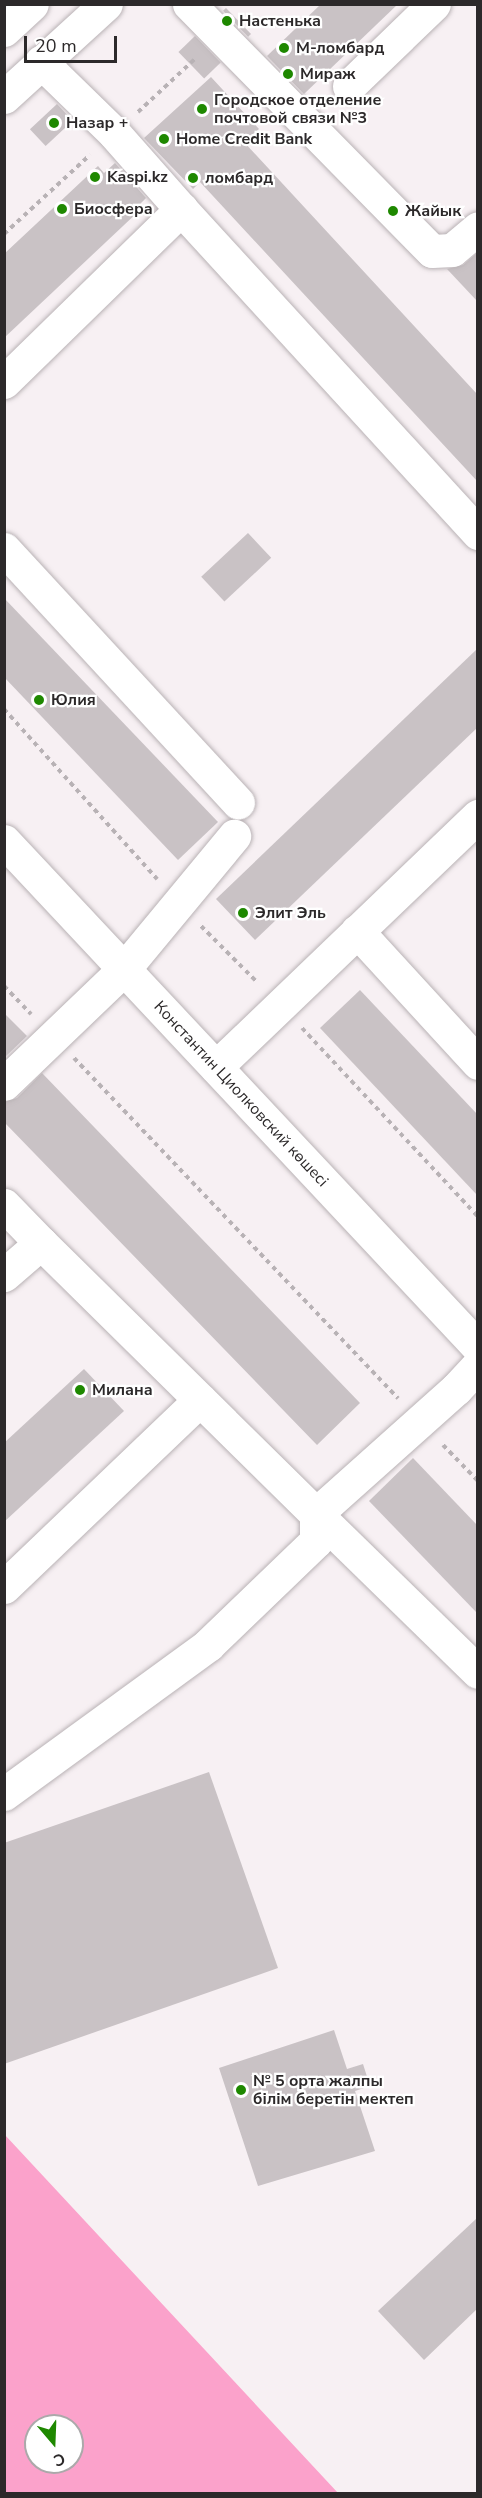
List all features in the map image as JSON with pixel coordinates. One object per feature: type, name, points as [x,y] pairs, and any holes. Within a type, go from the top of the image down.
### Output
[{"type":"street","points":[[4,30],[32,4]]},
{"type":"street","points":[[4,97],[106,4]]},
{"type":"street","points":[[189,4],[432,251],[452,250],[477,228]]},
{"type":"street","points":[[349,86],[434,4]]},
{"type":"street","points":[[41,62],[114,133],[477,533]]},
{"type":"street","points":[[4,382],[182,209]]},
{"type":"street","points":[[4,549],[238,803]]},
{"type":"street","points":[[216,1067],[477,816]]},
{"type":"street","points":[[4,1084],[124,969],[234,836]]},
{"type":"street","name":"Константин Циолковский көшесі","points":[[4,841],[477,1347]]},
{"type":"street","points":[[357,931],[477,1063]]},
{"type":"street","points":[[4,1205],[477,1672]]},
{"type":"street","points":[[4,1275],[41,1243]]},
{"type":"street","points":[[4,1794],[208,1645],[316,1541],[316,1514],[456,1389],[477,1365]]},
{"type":"street","points":[[4,1587],[200,1400]]},
{"type":"path","points":[[4,709],[179,903],[280,1005],[477,1216]]},
{"type":"path","points":[[4,986],[477,1481]]},
{"type":"shaded area","points":[[5,2135],[338,2493],[5,2493]]},
{"type":"building","points":[[321,4],[398,4],[304,94],[267,56]]},
{"type":"building","points":[[226,8],[251,34],[248,37],[223,11]]},
{"type":"building","points":[[195,36],[221,63],[204,79],[178,52]]},
{"type":"building","points":[[211,77],[259,129],[244,142],[477,394],[477,481],[200,182],[193,189],[144,138]]},
{"type":"building","points":[[57,104],[73,121],[46,146],[30,129]]},
{"type":"building","points":[[115,163],[146,198],[137,207],[140,210],[4,338],[4,254],[98,166],[104,173]]},
{"type":"building","points":[[477,253],[477,301],[447,269],[463,265]]},
{"type":"building","points":[[248,533],[271,558],[224,602],[201,577]]},
{"type":"building","points":[[4,598],[218,822],[178,860],[4,677]]},
{"type":"building","points":[[477,649],[477,728],[255,940],[216,899]]},
{"type":"building","points":[[360,990],[477,1114],[477,1195],[320,1028]]},
{"type":"building","points":[[4,1013],[27,1036],[4,1058]]},
{"type":"building","points":[[42,1073],[360,1403],[317,1445],[4,1122],[4,1102],[17,1098]]},
{"type":"building","points":[[84,1369],[124,1411],[4,1522],[4,1443]]},
{"type":"building","points":[[413,1458],[477,1525],[477,1613],[369,1501]]},
{"type":"building","points":[[209,1772],[278,1968],[4,2064],[4,1843]]},
{"type":"building","points":[[334,2030],[347,2069],[363,2064],[370,2086],[355,2091],[375,2151],[258,2186],[219,2068]]},
{"type":"building","points":[[477,2218],[477,2309],[424,2360],[378,2311]]},
{"type":"place","name":"Настенька","points":[[227,21]]},
{"type":"place","name":"М-ломбард","points":[[284,48]]},
{"type":"place","name":"Мираж","points":[[288,74]]},
{"type":"place","name":"Городское отделение почтовой связи №3","points":[[202,109]]},
{"type":"place","name":"Назар +","points":[[54,123]]},
{"type":"place","name":"Home Credit Bank","points":[[164,139]]},
{"type":"place","name":"Kaspi.kz","points":[[95,177]]},
{"type":"place","name":"ломбард","points":[[193,178]]},
{"type":"place","name":"Биосфера","points":[[62,209]]},
{"type":"place","name":"Жайык","points":[[393,211]]},
{"type":"place","name":"Юлия","points":[[39,700]]},
{"type":"place","name":"Элит Эль","points":[[243,913]]},
{"type":"place","name":"Милана","points":[[80,1390]]},
{"type":"place","name":"№ 5 орта жалпы білім беретін мектеп","points":[[241,2090]]}]
